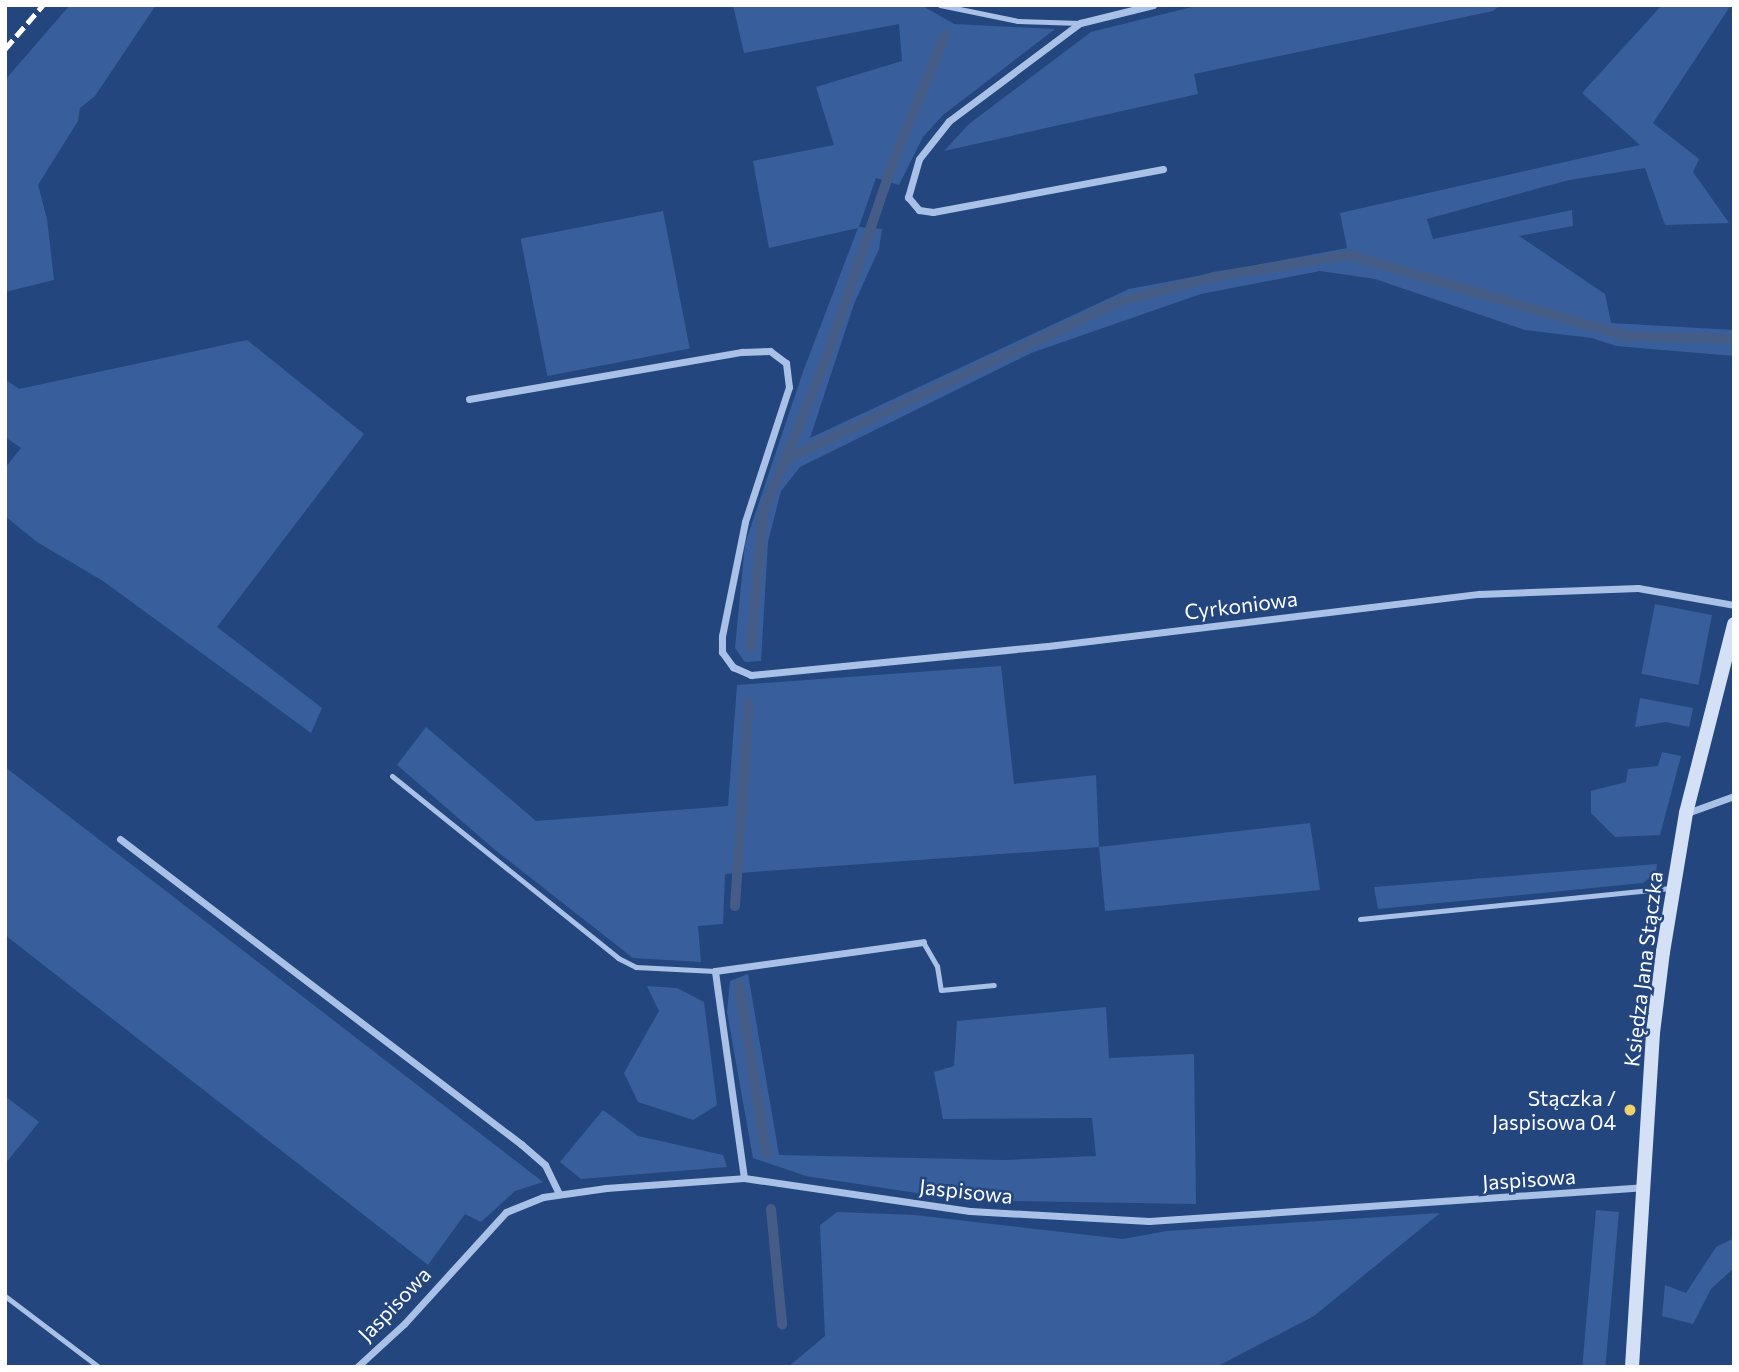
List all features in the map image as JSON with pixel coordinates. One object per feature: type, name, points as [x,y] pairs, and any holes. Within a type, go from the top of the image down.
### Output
[{"type":"street","points":[[1153,5],[1080,23],[949,121],[919,159],[908,197],[919,210],[933,212],[1163,169]]},
{"type":"street","name":"Cyrkoniowa","points":[[469,400],[742,352],[770,351],[786,363],[789,387],[745,522],[722,636],[722,652],[733,667],[751,675],[1048,646],[1479,594],[1638,588],[1734,605]]},
{"type":"street","name":"Księdza Jana Stączka","points":[[1632,1367],[1653,1033],[1686,813],[1734,624]]},
{"type":"street","points":[[1686,813],[1734,796]]},
{"type":"street","points":[[120,839],[521,1144],[545,1165],[559,1194]]},
{"type":"street","points":[[744,1178],[715,971],[923,942]]},
{"type":"street","name":"Jaspisowa","points":[[356,1367],[404,1324],[506,1212],[559,1194],[744,1178],[970,1211],[1149,1221],[1643,1187]]},
{"type":"lane","points":[[940,5],[1018,21],[1080,23]]},
{"type":"lane","points":[[392,776],[618,958],[636,967],[715,971]]},
{"type":"lane","points":[[1360,919],[1673,888]]},
{"type":"lane","points":[[923,942],[937,966],[941,990],[995,985]]},
{"type":"lane","points":[[5,1296],[99,1367]]},
{"type":"shaded area","points":[[70,5],[156,5],[95,96],[80,108],[78,121],[38,185],[47,219],[54,280],[5,292],[5,80]]},
{"type":"shaded area","points":[[733,5],[921,5],[954,24],[1055,29],[943,115],[923,137],[899,185],[876,178],[859,227],[882,229],[879,249],[854,304],[810,438],[1129,289],[1347,248],[1340,213],[1640,145],[1582,93],[1662,5],[1731,5],[1653,123],[1699,159],[1693,172],[1729,223],[1665,225],[1645,168],[1569,180],[1427,219],[1433,239],[1572,210],[1573,226],[1519,236],[1605,294],[1611,323],[1734,330],[1734,356],[1616,346],[1592,338],[1525,330],[1375,279],[1320,271],[1201,294],[1031,353],[800,467],[781,491],[768,542],[761,661],[745,662],[735,648],[745,544],[804,369],[858,228],[769,248],[753,161],[834,145],[816,87],[902,61],[899,24],[744,53]]},
{"type":"shaded area","points":[[1200,5],[1501,5],[1493,11],[1194,74],[1198,94],[944,151],[969,124],[1091,32]]},
{"type":"shaded area","points":[[663,211],[690,348],[547,376],[521,239]]},
{"type":"shaded area","points":[[247,340],[364,434],[217,627],[322,708],[311,733],[103,581],[37,542],[5,516],[5,468],[21,448],[5,437],[5,379],[19,389]]},
{"type":"shaded area","points":[[1655,604],[1712,615],[1698,685],[1641,674]]},
{"type":"shaded area","points":[[1001,666],[1014,784],[1096,775],[1099,847],[725,874],[723,924],[698,926],[701,962],[633,958],[494,849],[397,765],[426,727],[536,821],[728,806],[737,685]]},
{"type":"shaded area","points":[[1640,698],[1693,708],[1689,727],[1666,722],[1635,727]]},
{"type":"shaded area","points":[[1662,752],[1681,756],[1660,835],[1615,837],[1591,813],[1591,791],[1626,782],[1628,769],[1658,766]]},
{"type":"shaded area","points":[[5,767],[543,1182],[515,1191],[481,1222],[465,1214],[428,1265],[5,935]]},
{"type":"shaded area","points":[[1310,823],[1320,890],[1105,911],[1099,847]]},
{"type":"shaded area","points":[[1657,864],[1656,873],[1643,883],[1378,909],[1374,887]]},
{"type":"shaded area","points":[[748,974],[779,1155],[1004,1160],[1096,1156],[1092,1118],[943,1119],[934,1072],[954,1066],[957,1021],[1106,1007],[1109,1058],[1194,1054],[1196,1204],[962,1200],[806,1176],[753,1158],[727,1012],[730,981]]},
{"type":"shaded area","points":[[647,986],[677,988],[704,1002],[717,1105],[693,1120],[638,1102],[624,1073],[659,1011]]},
{"type":"shaded area","points":[[5,1096],[39,1122],[5,1164]]},
{"type":"shaded area","points":[[603,1110],[638,1136],[723,1155],[727,1167],[581,1179],[560,1162]]},
{"type":"shaded area","points":[[1596,1210],[1619,1212],[1605,1367],[1582,1366]]},
{"type":"shaded area","points":[[837,1212],[915,1215],[1123,1239],[1167,1231],[1440,1213],[1314,1316],[1216,1367],[788,1367],[825,1336],[820,1225]]},
{"type":"shaded area","points":[[1734,1238],[1734,1268],[1711,1289],[1693,1324],[1662,1316],[1665,1285],[1686,1293],[1716,1247]]},
{"type":"waterway","points":[[751,646],[763,513],[825,362],[893,162],[945,35]]},
{"type":"waterway","points":[[788,458],[1118,302],[1214,277],[1349,255],[1626,336],[1734,339]]},
{"type":"waterway","points":[[735,906],[749,703]]},
{"type":"waterway","points":[[739,985],[766,1154]]},
{"type":"waterway","points":[[771,1209],[782,1324]]},
{"type":"railway","points":[[5,49],[43,5]]},
{"type":"place","name":"Stączka / Jaspisowa 04","points":[[1630,1110]]}]
